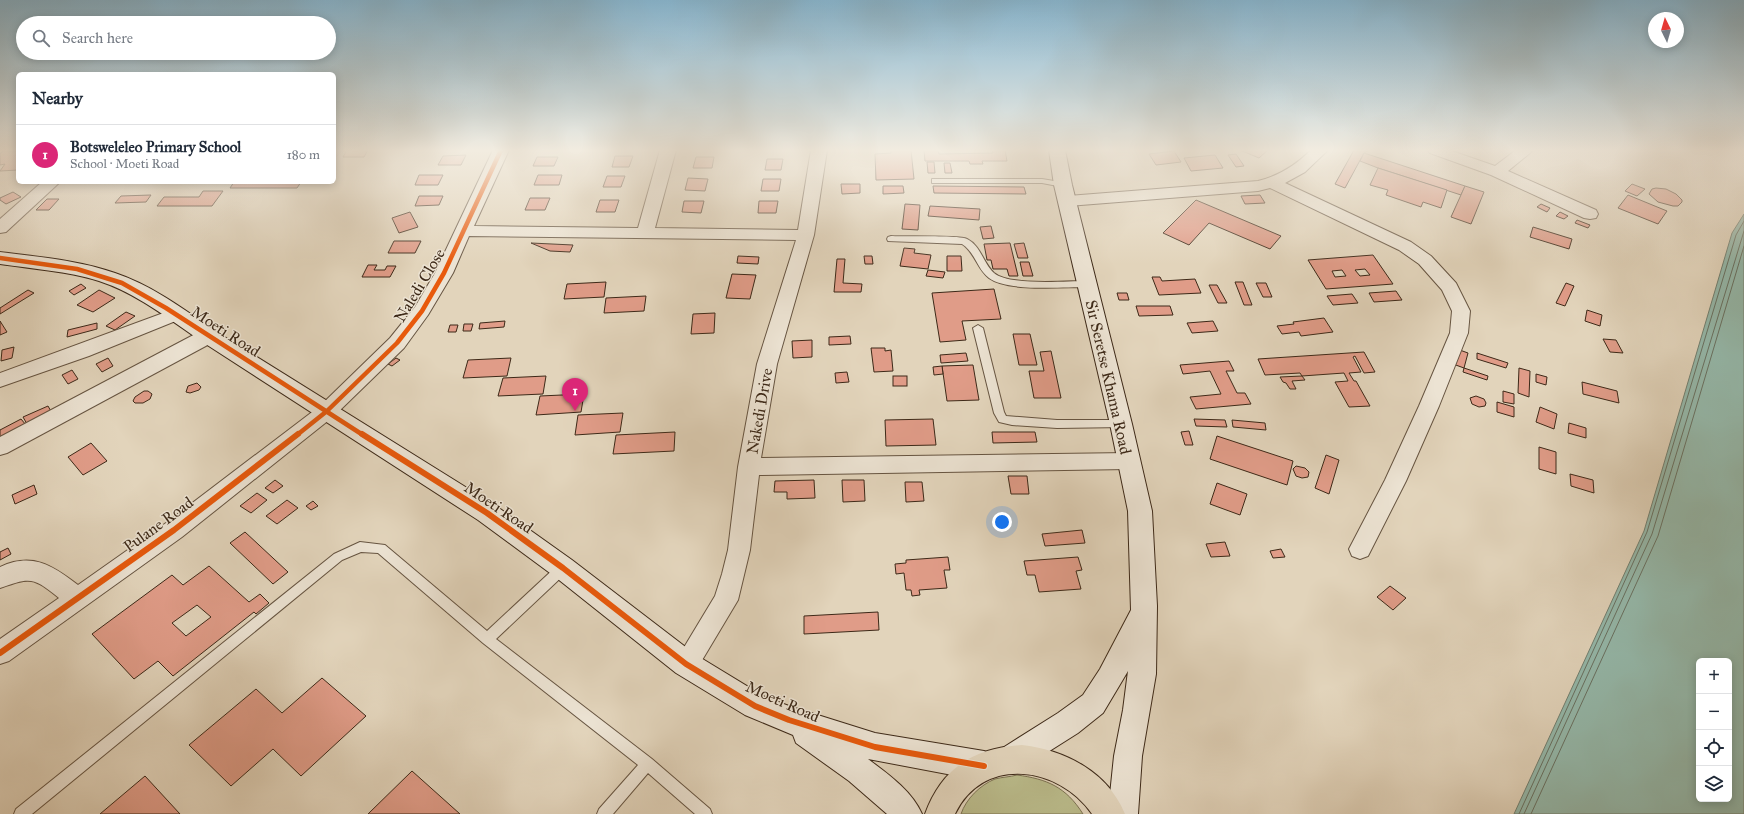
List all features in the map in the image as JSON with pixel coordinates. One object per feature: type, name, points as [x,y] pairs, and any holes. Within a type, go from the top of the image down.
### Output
[{"type":"highway","points":[[940,814],[952,792],[967,777],[998,762],[1034,759],[1062,769],[1077,778],[1096,794],[1110,814]]},
{"type":"street","points":[[0,228],[45,188]]},
{"type":"street","name":"Naledi Close","points":[[327,411],[397,343],[411,326],[444,274],[484,188]]},
{"type":"street","points":[[645,232],[657,188]]},
{"type":"street","name":"Nakedi Drive","points":[[686,664],[726,600],[739,550],[749,467],[767,364],[806,235],[813,188]]},
{"type":"street","name":"Sir Seretse Khama Road","points":[[1065,188],[1140,511],[1144,606],[1142,674],[1138,710],[1128,756],[1123,814]]},
{"type":"street","points":[[1066,193],[1204,188]]},
{"type":"street","points":[[1283,188],[1385,236],[1415,253],[1425,260],[1450,287],[1461,311],[1459,333],[1430,406],[1395,481],[1360,549]]},
{"type":"street","points":[[1532,188],[1590,214]]},
{"type":"street","points":[[463,231],[806,235]]},
{"type":"street","name":"Moeti Road","points":[[0,258],[94,273],[122,283],[177,314],[208,336],[487,513],[563,568],[686,664],[755,706],[789,720],[876,747],[998,762]]},
{"type":"street","points":[[0,380],[82,351],[177,314]]},
{"type":"street","points":[[0,447],[208,336]]},
{"type":"street","name":"Pulane Road","points":[[0,653],[174,530],[327,411]]},
{"type":"street","points":[[749,467],[1129,461]]},
{"type":"street","points":[[0,578],[25,569],[43,572],[77,598]]},
{"type":"street","name":"Sir Seretse Khama Road","points":[[998,762],[1068,724],[1093,704],[1110,678],[1127,647],[1144,606]]},
{"type":"street","name":"Moeti Road","points":[[789,720],[873,780],[892,796],[907,814]]},
{"type":"lane","points":[[1056,188],[1066,193]]},
{"type":"lane","points":[[891,239],[964,241],[971,245],[993,277],[1000,279],[1025,284],[1087,284]]},
{"type":"lane","points":[[978,328],[999,413],[1004,419],[1012,421],[1057,424],[1121,424]]},
{"type":"lane","points":[[21,814],[338,557],[360,547],[381,548],[487,639],[648,764],[706,814]]},
{"type":"lane","points":[[487,639],[563,568]]},
{"type":"lane","points":[[604,814],[648,764]]},
{"type":"green space","points":[[1017,775],[1038,779],[1055,786],[1070,797],[1083,814],[961,814],[966,803],[974,793],[984,785],[995,779]]},
{"type":"water","points":[[1744,214],[1744,814],[1514,814],[1644,531],[1732,233]]},
{"type":"building","points":[[686,188],[706,188],[705,191],[685,190]]},
{"type":"building","points":[[762,188],[780,188],[779,191],[761,191]]},
{"type":"building","points":[[841,188],[860,188],[860,193],[842,194]]},
{"type":"building","points":[[883,188],[903,188],[904,193],[883,194]]},
{"type":"building","points":[[933,188],[1024,188],[1026,194],[934,193]]},
{"type":"building","points":[[1381,188],[1441,188],[1447,190],[1441,208],[1423,202],[1421,207],[1386,195],[1388,190]]},
{"type":"building","points":[[1439,188],[1464,188],[1461,195]]},
{"type":"building","points":[[1464,188],[1471,188],[1484,192],[1471,224],[1451,217]]},
{"type":"building","points":[[1628,188],[1645,189],[1637,196],[1625,191]]},
{"type":"building","points":[[1652,189],[1666,189],[1676,194],[1682,202],[1678,206],[1673,206],[1658,202],[1649,194]]},
{"type":"building","points":[[203,191],[223,191],[212,206],[157,206],[164,197],[199,197]]},
{"type":"building","points":[[13,192],[21,197],[6,204],[0,200],[0,198]]},
{"type":"building","points":[[151,195],[146,202],[115,203],[121,196]]},
{"type":"building","points":[[1260,195],[1265,203],[1245,204],[1241,196]]},
{"type":"building","points":[[1628,195],[1667,211],[1658,224],[1618,208]]},
{"type":"building","points":[[419,196],[443,196],[439,205],[415,206]]},
{"type":"building","points":[[530,198],[550,198],[545,210],[525,210]]},
{"type":"building","points":[[47,199],[59,199],[49,210],[36,210]]},
{"type":"building","points":[[600,200],[619,200],[615,212],[596,212]]},
{"type":"building","points":[[1196,200],[1281,236],[1270,249],[1209,223],[1189,245],[1163,233]]},
{"type":"building","points":[[684,201],[704,201],[701,213],[682,212]]},
{"type":"building","points":[[759,201],[778,201],[776,213],[758,213]]},
{"type":"building","points":[[905,204],[920,205],[918,230],[902,229]]},
{"type":"building","points":[[1541,204],[1550,208],[1547,212],[1537,207]]},
{"type":"building","points":[[930,206],[980,209],[979,220],[928,216]]},
{"type":"building","points":[[410,212],[418,227],[399,233],[392,218]]},
{"type":"building","points":[[1560,212],[1568,216],[1564,219],[1556,216]]},
{"type":"building","points":[[1577,220],[1590,225],[1588,228],[1575,223]]},
{"type":"building","points":[[991,226],[994,238],[983,239],[980,227]]},
{"type":"building","points":[[1533,227],[1572,239],[1569,249],[1530,237]]},
{"type":"building","points":[[394,241],[421,241],[415,253],[388,253]]},
{"type":"building","points":[[531,243],[573,245],[570,252],[550,251]]},
{"type":"building","points":[[1010,243],[1018,276],[1009,276],[1007,269],[993,269],[991,260],[987,260],[984,244]]},
{"type":"building","points":[[1024,243],[1028,258],[1018,258],[1014,244]]},
{"type":"building","points":[[904,248],[915,249],[914,253],[931,255],[928,269],[900,266]]},
{"type":"building","points":[[1373,255],[1393,284],[1326,289],[1308,260]],"holes":[[[1365,269],[1370,275],[1360,276],[1355,270]],[[1342,270],[1346,276],[1335,277],[1332,271]]]},
{"type":"building","points":[[738,256],[759,257],[758,264],[737,263]]},
{"type":"building","points":[[864,256],[872,256],[873,264],[865,264]]},
{"type":"building","points":[[947,256],[961,256],[962,271],[947,271]]},
{"type":"building","points":[[837,259],[845,259],[843,283],[862,284],[861,292],[834,292]]},
{"type":"building","points":[[1020,262],[1029,262],[1033,276],[1023,276]]},
{"type":"building","points":[[368,265],[377,265],[374,270],[385,270],[387,266],[396,266],[390,277],[362,277]]},
{"type":"building","points":[[928,270],[945,272],[943,278],[926,276]]},
{"type":"building","points":[[732,274],[756,275],[750,299],[726,298]]},
{"type":"building","points":[[1152,277],[1160,277],[1162,281],[1195,279],[1201,293],[1159,295]]},
{"type":"building","points":[[606,282],[604,297],[564,299],[567,284]]},
{"type":"building","points":[[1235,282],[1243,282],[1252,305],[1244,305]]},
{"type":"building","points":[[1256,283],[1266,283],[1272,297],[1263,297]]},
{"type":"building","points":[[1566,283],[1574,286],[1565,306],[1556,303]]},
{"type":"building","points":[[81,284],[86,288],[74,295],[69,291]]},
{"type":"building","points":[[1209,285],[1217,285],[1227,303],[1218,303]]},
{"type":"building","points":[[994,289],[1001,319],[962,321],[966,340],[940,342],[932,293]]},
{"type":"building","points":[[28,290],[34,293],[0,314],[0,308]]},
{"type":"building","points":[[99,290],[115,298],[93,312],[77,305]]},
{"type":"building","points":[[1396,291],[1402,300],[1374,302],[1369,293]]},
{"type":"building","points":[[1117,293],[1127,293],[1129,300],[1119,300]]},
{"type":"building","points":[[1352,294],[1358,303],[1333,305],[1327,296]]},
{"type":"building","points":[[646,296],[644,311],[604,313],[606,298]]},
{"type":"building","points":[[1136,306],[1170,306],[1173,315],[1139,316]]},
{"type":"building","points":[[1587,310],[1602,315],[1600,326],[1585,321]]},
{"type":"building","points":[[126,312],[135,316],[115,330],[106,326]]},
{"type":"building","points":[[715,313],[714,333],[691,334],[693,314]]},
{"type":"building","points":[[1324,318],[1333,332],[1301,336],[1299,332],[1282,334],[1277,326],[1294,324],[1293,322]]},
{"type":"building","points":[[0,321],[7,332],[0,335]]},
{"type":"building","points":[[505,321],[504,327],[479,329],[480,323]]},
{"type":"building","points":[[1213,321],[1218,331],[1192,333],[1187,323]]},
{"type":"building","points":[[97,323],[97,329],[67,337],[68,330]]},
{"type":"building","points":[[464,324],[473,324],[471,331],[463,331]]},
{"type":"building","points":[[450,325],[458,325],[456,332],[448,332]]},
{"type":"building","points":[[1013,334],[1030,334],[1037,365],[1019,365]]},
{"type":"building","points":[[850,336],[851,344],[829,345],[829,337]]},
{"type":"building","points":[[1603,339],[1616,340],[1623,353],[1610,352]]},
{"type":"building","points":[[812,340],[812,357],[793,358],[792,341]]},
{"type":"building","points":[[14,347],[12,358],[1,361],[2,350]]},
{"type":"building","points":[[871,348],[885,348],[885,351],[891,350],[893,371],[874,372]]},
{"type":"building","points":[[1457,349],[1468,353],[1464,368],[1453,364]]},
{"type":"building","points":[[1051,351],[1061,398],[1034,398],[1029,371],[1044,371],[1040,352]]},
{"type":"building","points":[[1364,352],[1375,372],[1364,373],[1355,356],[1353,357],[1361,372],[1349,373],[1354,381],[1356,381],[1370,406],[1349,407],[1335,382],[1348,381],[1344,373],[1302,376],[1300,373],[1265,375],[1258,359]]},
{"type":"building","points":[[966,353],[968,361],[941,363],[940,355]]},
{"type":"building","points":[[1477,353],[1508,363],[1506,368],[1477,359]]},
{"type":"building","points":[[108,358],[113,366],[102,372],[96,364]]},
{"type":"building","points":[[396,358],[400,360],[392,366],[388,364]]},
{"type":"building","points":[[511,358],[507,376],[463,378],[468,360]]},
{"type":"building","points":[[1229,361],[1234,371],[1226,371],[1237,393],[1245,393],[1251,404],[1196,409],[1190,397],[1221,394],[1210,371],[1183,374],[1180,365]]},
{"type":"building","points":[[973,365],[979,400],[947,401],[942,366]]},
{"type":"building","points":[[942,366],[943,374],[934,375],[933,367]]},
{"type":"building","points":[[1464,368],[1488,376],[1487,380],[1463,372]]},
{"type":"building","points":[[1519,368],[1530,371],[1529,397],[1518,393]]},
{"type":"building","points":[[72,370],[78,379],[68,384],[62,375]]},
{"type":"building","points":[[847,372],[849,382],[836,383],[835,373]]},
{"type":"building","points":[[1536,374],[1547,377],[1546,385],[1536,382]]},
{"type":"building","points":[[546,376],[543,394],[498,396],[503,378]]},
{"type":"building","points":[[893,376],[907,376],[907,386],[893,386]]},
{"type":"building","points":[[1302,376],[1305,380],[1292,381],[1296,389],[1290,389],[1280,377]]},
{"type":"building","points":[[1582,382],[1617,391],[1619,403],[1583,394]]},
{"type":"building","points":[[197,383],[201,387],[199,390],[190,393],[186,392],[188,386]]},
{"type":"building","points":[[144,391],[148,391],[152,394],[150,399],[143,403],[135,403],[133,401],[135,397]]},
{"type":"building","points":[[1503,391],[1514,394],[1514,404],[1503,402]]},
{"type":"building","points":[[584,394],[581,412],[536,415],[540,396]]},
{"type":"building","points":[[1476,396],[1484,399],[1486,403],[1485,406],[1479,407],[1472,404],[1470,398]]},
{"type":"building","points":[[1497,402],[1514,407],[1514,417],[1497,412]]},
{"type":"building","points":[[48,406],[52,413],[27,424],[23,417]]},
{"type":"building","points":[[1540,407],[1557,414],[1554,429],[1536,422]]},
{"type":"building","points":[[623,413],[620,432],[575,435],[578,415]]},
{"type":"building","points":[[21,419],[26,425],[0,439],[0,430]]},
{"type":"building","points":[[933,419],[936,445],[886,446],[885,420]]},
{"type":"building","points":[[1194,419],[1225,420],[1227,427],[1196,426]]},
{"type":"building","points":[[1232,420],[1265,423],[1266,430],[1233,427]]},
{"type":"building","points":[[1569,423],[1586,428],[1586,438],[1568,433]]},
{"type":"building","points":[[1189,431],[1193,445],[1185,445],[1181,432]]},
{"type":"building","points":[[675,432],[674,451],[613,454],[616,435]]},
{"type":"building","points":[[992,432],[1035,432],[1037,442],[993,443]]},
{"type":"building","points":[[1217,436],[1293,461],[1287,485],[1210,459]]},
{"type":"building","points":[[91,443],[107,461],[83,475],[68,457]]},
{"type":"building","points":[[1539,447],[1556,452],[1556,474],[1539,469]]},
{"type":"building","points":[[1326,455],[1339,460],[1329,494],[1315,488]]},
{"type":"building","points":[[1296,466],[1305,468],[1309,472],[1308,477],[1302,478],[1296,476],[1293,469]]},
{"type":"building","points":[[1570,474],[1593,480],[1594,493],[1571,486]]},
{"type":"building","points":[[1008,476],[1027,476],[1029,494],[1011,494]]},
{"type":"building","points":[[275,480],[283,486],[273,493],[265,488]]},
{"type":"building","points":[[814,480],[815,498],[787,499],[787,492],[774,492],[775,481]]},
{"type":"building","points":[[842,480],[864,480],[865,501],[843,502]]},
{"type":"building","points":[[905,482],[922,482],[924,501],[906,502]]},
{"type":"building","points":[[1217,483],[1247,494],[1240,515],[1210,504]]},
{"type":"building","points":[[34,485],[37,494],[15,504],[12,495]]},
{"type":"building","points":[[257,493],[267,500],[251,513],[240,506]]},
{"type":"building","points":[[287,500],[298,508],[277,524],[266,516]]},
{"type":"building","points":[[313,501],[318,506],[311,510],[306,506]]},
{"type":"building","points":[[1082,530],[1085,543],[1045,546],[1042,534]]},
{"type":"building","points":[[245,532],[288,572],[273,584],[230,543]]},
{"type":"building","points":[[1225,542],[1230,556],[1211,557],[1206,544]]},
{"type":"building","points":[[8,548],[11,554],[0,560],[0,552]]},
{"type":"building","points":[[1281,549],[1285,557],[1273,558],[1270,551]]},
{"type":"building","points":[[948,557],[950,570],[944,570],[947,588],[919,590],[920,595],[912,596],[911,590],[906,590],[904,573],[896,574],[895,564],[906,563],[906,560]]},
{"type":"building","points":[[1078,557],[1082,570],[1076,571],[1081,589],[1039,592],[1035,575],[1027,575],[1024,561]]},
{"type":"building","points":[[209,566],[249,602],[260,594],[269,603],[256,614],[254,612],[173,676],[158,661],[134,679],[92,634],[172,575],[183,585]],"holes":[[[197,605],[211,617],[186,636],[172,623]]]},
{"type":"building","points":[[1390,586],[1406,598],[1393,610],[1377,597]]},
{"type":"building","points":[[878,612],[879,630],[804,634],[804,616]]},
{"type":"building","points":[[322,678],[366,716],[301,776],[273,749],[231,786],[189,745],[256,689],[282,713]]},
{"type":"building","points":[[412,771],[460,814],[368,814]]},
{"type":"building","points":[[145,776],[180,814],[100,814]]},
{"type":"cycle path","points":[[0,653],[174,530],[327,411],[397,343],[422,311],[444,273],[483,188]]},
{"type":"cycle path","points":[[0,258],[62,266],[93,273],[122,283],[155,301],[487,513],[563,568],[686,664],[755,706],[789,720],[875,747],[984,766]]},
{"type":"place","name":"Botsweleleo Primary School","points":[[575,411]]}]
